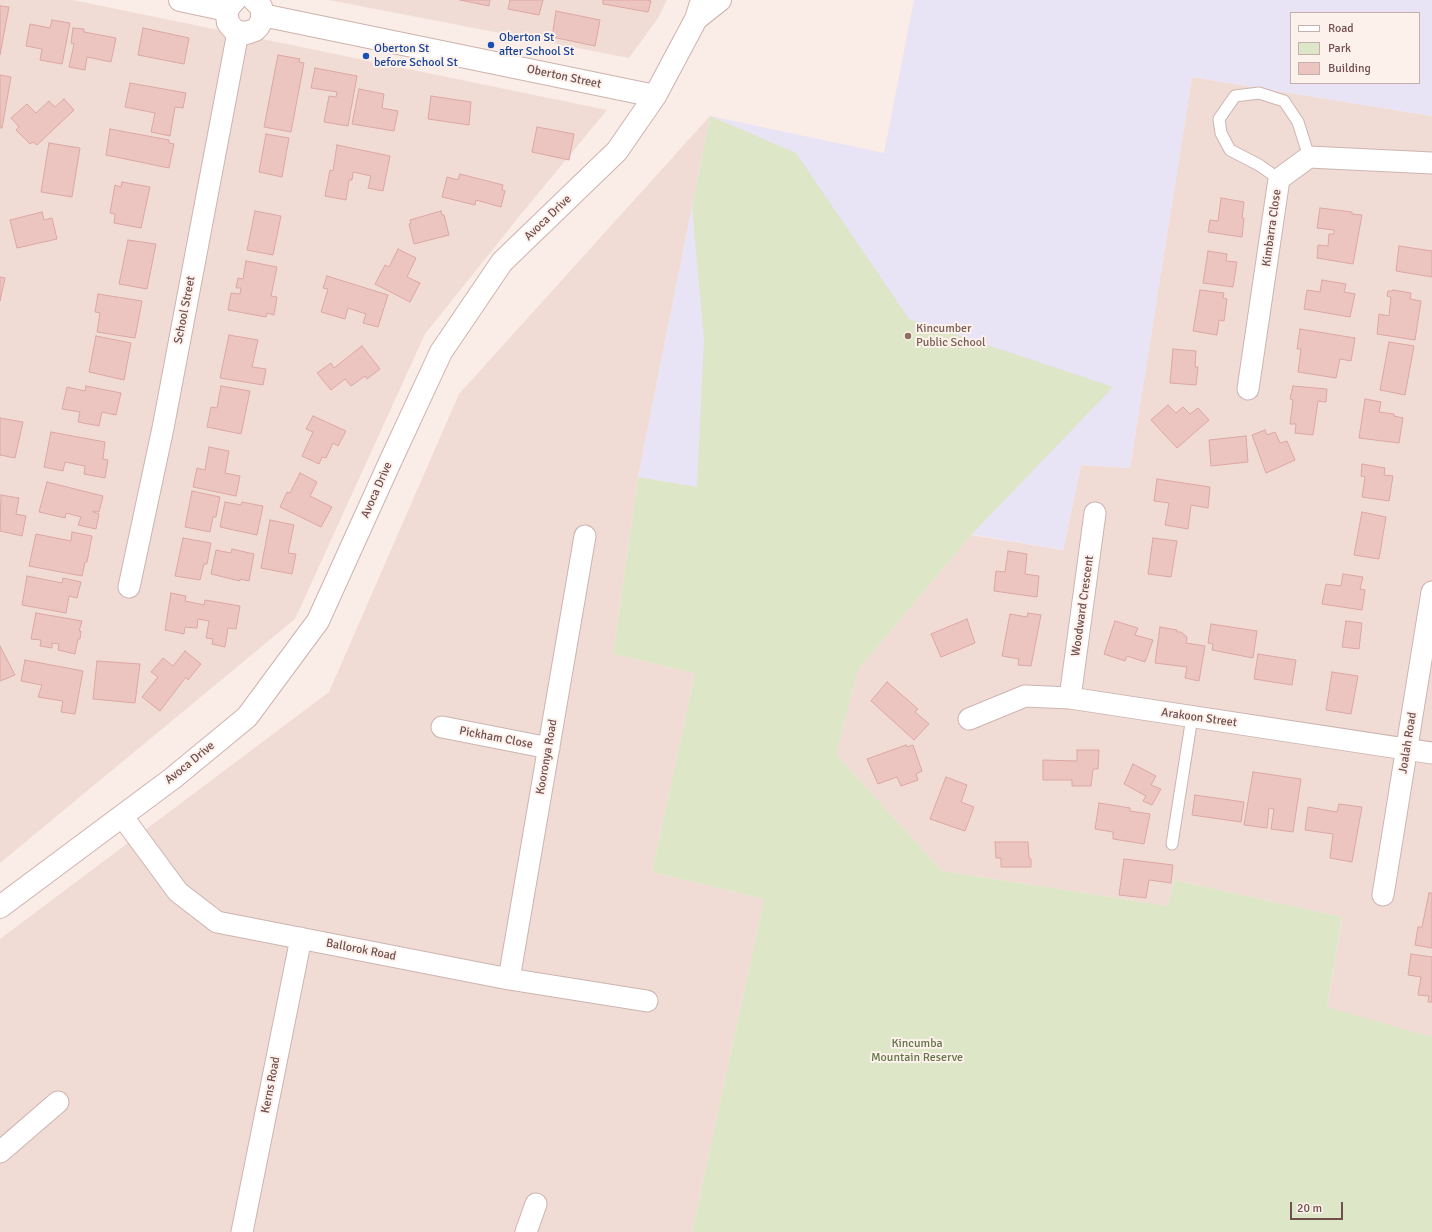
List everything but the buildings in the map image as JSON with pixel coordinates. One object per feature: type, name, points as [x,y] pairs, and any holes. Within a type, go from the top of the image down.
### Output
[{"type":"main road","points":[[180,0],[231,5],[227,15],[228,23],[234,30],[246,33],[255,30],[260,24],[258,8]]},
{"type":"main road","name":"Avoca Drive","points":[[0,907],[173,778],[247,717],[318,621],[441,352],[502,262],[617,151],[655,96],[699,10],[720,0]]},
{"type":"main road","name":"Oberton Street","points":[[258,8],[655,96]]},
{"type":"street","name":"School Street","points":[[129,587],[163,428],[238,32]]},
{"type":"street","points":[[1309,156],[1432,163]]},
{"type":"street","name":"Kimbarra Close","points":[[1248,389],[1279,179],[1309,156]]},
{"type":"street","name":"Woodward Crescent","points":[[1070,698],[1095,513]]},
{"type":"street","name":"Kooronya Road","points":[[509,979],[585,536]]},
{"type":"street","name":"Joalah Road","points":[[1383,895],[1432,592]]},
{"type":"street","name":"Arakoon Street","points":[[969,720],[1025,696],[1070,698],[1432,753]]},
{"type":"street","name":"Pickham Close","points":[[442,728],[549,748]]},
{"type":"street","name":"Ballorok Road","points":[[122,816],[178,892],[217,922],[509,979],[647,1001]]},
{"type":"street","name":"Kerns Road","points":[[242,1232],[301,938]]},
{"type":"street","points":[[0,1152],[58,1102]]},
{"type":"street","points":[[526,1232],[536,1204]]},
{"type":"lane","points":[[1279,179],[1259,164],[1230,150],[1221,133],[1219,119],[1235,96],[1259,93],[1284,101],[1298,122],[1309,156]]},
{"type":"lane","points":[[1172,844],[1192,717]]},
{"type":"shaded area","points":[[0,0],[73,0],[607,110],[425,334],[295,619],[0,863]]},
{"type":"shaded area","points":[[329,0],[667,0],[658,18],[629,58]]},
{"type":"shaded area","name":"Kincumber Public School","points":[[914,0],[1432,0],[1432,116],[1192,77],[1130,468],[1081,465],[1063,550],[638,477],[710,116],[884,153]]},
{"type":"shaded area","points":[[1192,77],[1432,116],[1432,1037],[1327,1008],[1342,917],[1174,880],[1168,906],[942,871],[836,754],[858,670],[971,535],[1063,550],[1081,465],[1130,468]]},
{"type":"shaded area","points":[[710,116],[638,477],[613,654],[695,673],[652,872],[764,899],[692,1232],[0,1232],[0,939],[329,692],[459,394]]},
{"type":"green space","name":"Kincumba Mountain Reserve","points":[[710,116],[796,153],[909,319],[1113,387],[971,535],[858,670],[836,754],[942,871],[1168,906],[1174,880],[1342,917],[1327,1007],[1432,1037],[1432,1232],[692,1232],[764,899],[652,872],[695,673],[613,654],[638,477],[697,487],[704,339],[692,207]]},
{"type":"place","name":"Oberton St after School St","points":[[491,45]]},
{"type":"place","name":"Oberton St before School St","points":[[366,56]]},
{"type":"place","name":"Kincumber Public School","points":[[908,336]]}]
